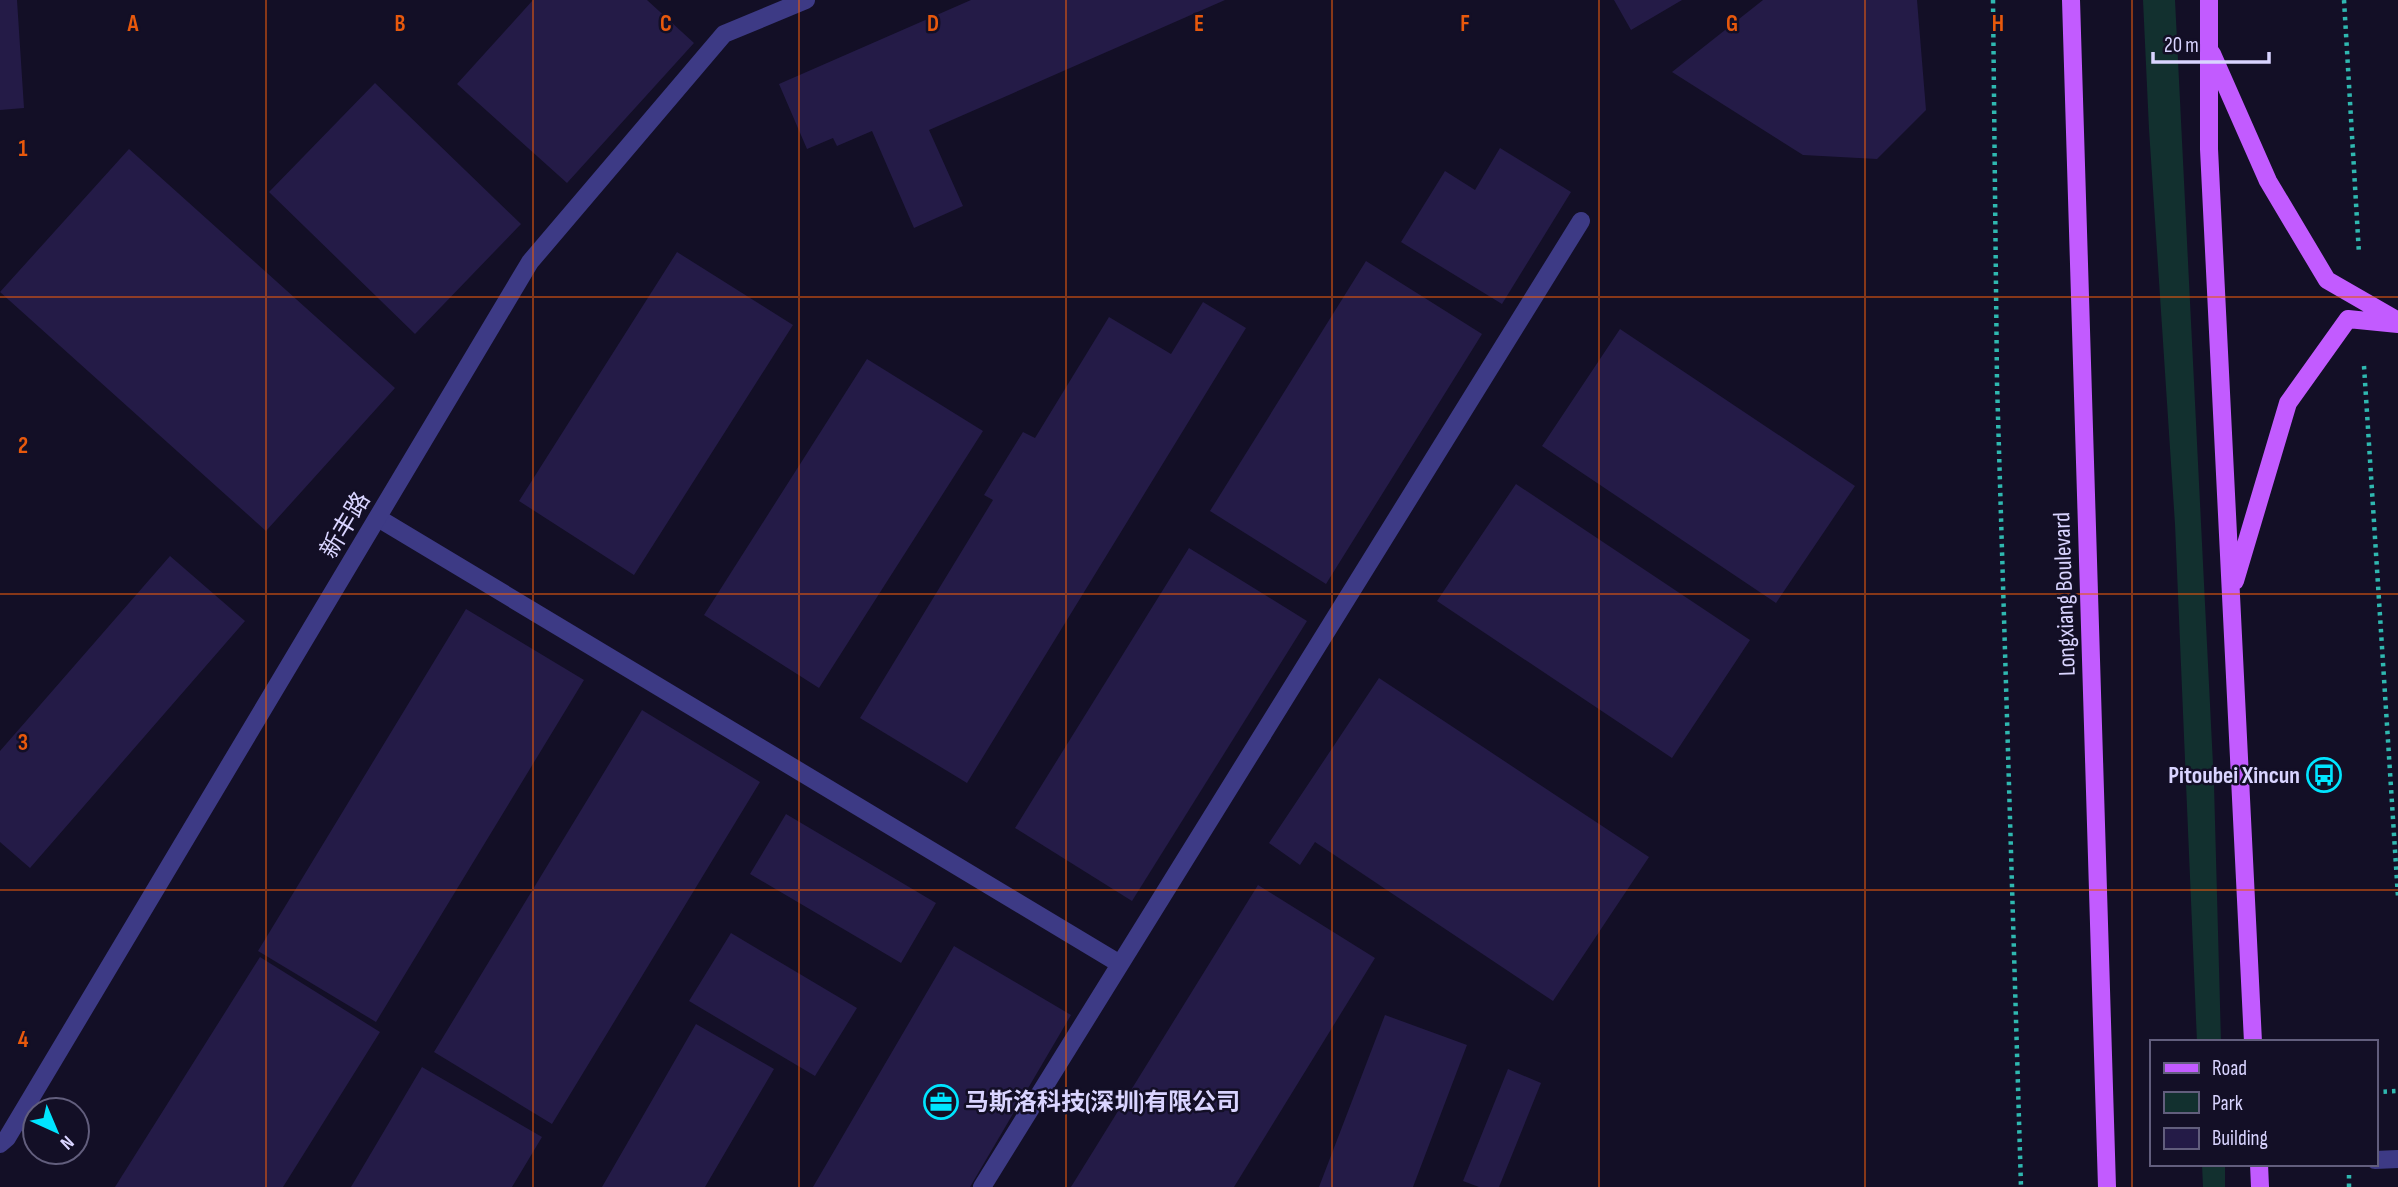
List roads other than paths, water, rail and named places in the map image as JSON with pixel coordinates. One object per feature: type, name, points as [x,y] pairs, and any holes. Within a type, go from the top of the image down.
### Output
[{"type":"main road","name":"Longxiang Boulevard","points":[[2071,0],[2107,1187]]},
{"type":"main road","points":[[2209,0],[2210,149],[2253,1040]]},
{"type":"main road","points":[[2208,45],[2268,181],[2327,280],[2398,322]]},
{"type":"main road","points":[[2232,594],[2288,403],[2348,319],[2398,322]]},
{"type":"main road","points":[[2259,1166],[2260,1187]]},
{"type":"street","name":"新丰路","points":[[0,1144],[7,1138],[530,262],[724,34],[806,0]]},
{"type":"street","points":[[982,1187],[1581,221]]},
{"type":"street","points":[[378,518],[1120,964]]},
{"type":"street","points":[[2377,1160],[2398,1159]]},
{"type":"place","name":"Pitoubei Xincun","points":[[2324,775]]},
{"type":"place","name":"马斯洛科技(深圳)有限公司","points":[[941,1102]]}]
